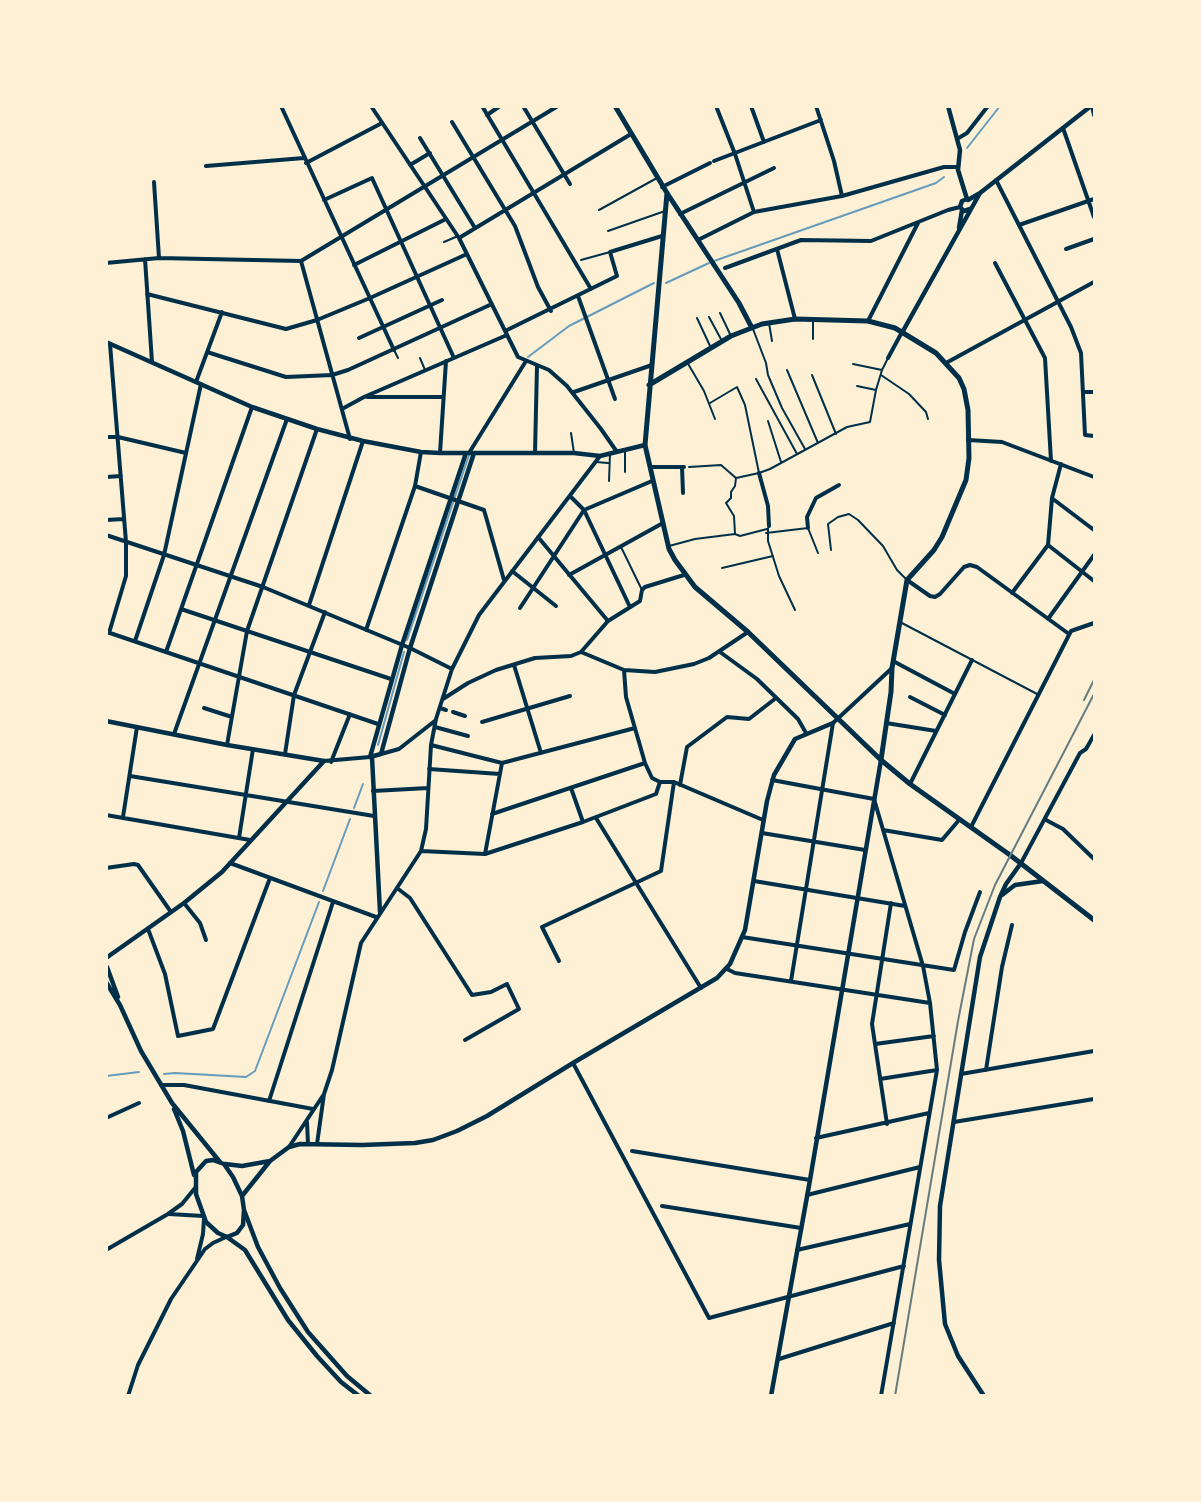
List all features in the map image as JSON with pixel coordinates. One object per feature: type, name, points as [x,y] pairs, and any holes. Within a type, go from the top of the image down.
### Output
[{"type":"main road","points":[[615,106],[657,178],[739,303],[752,328]]},
{"type":"main road","points":[[667,193],[645,445],[669,546],[684,575],[722,612],[748,632],[881,760],[910,784],[1021,863],[1095,920]]},
{"type":"main road","points":[[650,385],[731,336],[769,323],[795,319],[868,321],[903,332],[936,353],[959,378],[968,410],[968,468],[960,498],[934,550],[907,580],[893,661],[881,760]]},
{"type":"street","points":[[371,106],[458,237],[518,357],[549,370],[574,392],[617,452]]},
{"type":"street","points":[[482,106],[533,193],[578,262],[591,289]]},
{"type":"street","points":[[487,114],[500,106]]},
{"type":"street","points":[[523,106],[570,184]]},
{"type":"street","points":[[106,251],[107,264],[159,258],[301,261],[558,106]]},
{"type":"street","points":[[716,106],[754,212]]},
{"type":"street","points":[[751,106],[764,142]]},
{"type":"street","points":[[816,106],[834,161],[842,196]]},
{"type":"street","points":[[736,478],[759,473],[847,427],[870,422],[882,370],[970,214],[971,207],[961,182],[958,167],[960,153],[948,106]]},
{"type":"street","points":[[957,139],[967,133],[988,106]]},
{"type":"street","points":[[725,268],[801,240],[871,241],[961,206],[1091,106],[1095,115]]},
{"type":"street","points":[[280,107],[398,358]]},
{"type":"street","points":[[663,187],[712,162],[820,120]]},
{"type":"street","points":[[452,122],[515,226],[538,287],[551,310]]},
{"type":"street","points":[[206,166],[305,160],[382,123]]},
{"type":"street","points":[[1063,128],[1092,200],[1095,217]]},
{"type":"street","points":[[444,242],[475,228],[632,134]]},
{"type":"street","points":[[420,138],[475,228]]},
{"type":"street","points":[[409,165],[430,153]]},
{"type":"street","points":[[697,240],[754,212],[842,196],[944,167],[958,167]]},
{"type":"street","points":[[680,214],[774,168]]},
{"type":"street","points":[[324,200],[372,178],[454,358]]},
{"type":"street","points":[[599,210],[657,178]]},
{"type":"street","points":[[996,180],[1071,327],[1081,353],[1085,435],[1095,436]]},
{"type":"street","points":[[154,182],[159,258]]},
{"type":"street","points":[[957,234],[961,219],[961,182]]},
{"type":"street","points":[[961,206],[966,211],[980,193]]},
{"type":"street","points":[[1019,225],[1092,200]]},
{"type":"street","points":[[608,231],[665,211]]},
{"type":"street","points":[[354,265],[446,219]]},
{"type":"street","points":[[868,321],[918,222]]},
{"type":"street","points":[[578,262],[662,236]]},
{"type":"street","points":[[1066,249],[1095,239]]},
{"type":"street","points":[[777,249],[795,319]]},
{"type":"street","points":[[342,409],[506,333],[617,276],[610,252]]},
{"type":"street","points":[[147,294],[286,329],[317,320],[417,278],[467,254]]},
{"type":"street","points":[[145,259],[152,362]]},
{"type":"street","points":[[301,261],[350,439]]},
{"type":"street","points":[[995,263],[1045,358],[1051,461]]},
{"type":"street","points":[[946,363],[1025,318],[1095,282]]},
{"type":"street","points":[[578,296],[615,399]]},
{"type":"street","points":[[359,338],[442,300]]},
{"type":"street","points":[[207,351],[286,377],[332,375],[394,350],[492,304]]},
{"type":"street","points":[[135,641],[164,555],[199,383],[207,351],[222,312]]},
{"type":"street","points":[[720,313],[731,336]]},
{"type":"street","points":[[709,317],[722,341]]},
{"type":"street","points":[[698,318],[711,348]]},
{"type":"street","points":[[813,320],[813,339]]},
{"type":"street","points":[[769,323],[772,341]]},
{"type":"street","points":[[752,328],[782,408],[806,449]]},
{"type":"street","points":[[378,724],[108,632],[126,576],[126,542],[108,343],[252,407],[350,439],[421,452],[440,453],[574,453],[600,456],[645,445]]},
{"type":"street","points":[[420,358],[425,370]]},
{"type":"street","points":[[440,453],[446,361]]},
{"type":"street","points":[[380,912],[371,757],[378,724],[451,498],[469,453],[526,362]]},
{"type":"street","points":[[687,362],[710,403],[716,419]]},
{"type":"street","points":[[853,364],[882,370]]},
{"type":"street","points":[[574,392],[652,365]]},
{"type":"street","points":[[535,453],[537,366]]},
{"type":"street","points":[[787,370],[818,443]]},
{"type":"street","points":[[812,375],[836,434]]},
{"type":"street","points":[[881,375],[909,394],[926,412],[928,419]]},
{"type":"street","points":[[756,379],[797,454]]},
{"type":"street","points":[[857,386],[876,390]]},
{"type":"street","points":[[710,403],[737,387],[746,405],[768,506],[767,529],[773,556],[795,610]]},
{"type":"street","points":[[1084,392],[1095,392]]},
{"type":"street","points":[[364,397],[443,397]]},
{"type":"street","points":[[166,652],[252,407]]},
{"type":"street","points":[[174,734],[287,419]]},
{"type":"street","points":[[768,421],[781,462]]},
{"type":"street","points":[[227,745],[247,632],[317,429]]},
{"type":"street","points":[[571,434],[574,453]]},
{"type":"street","points":[[106,437],[118,437],[186,453]]},
{"type":"street","points":[[968,440],[1002,441],[1095,477]]},
{"type":"street","points":[[309,605],[363,441]]},
{"type":"street","points":[[625,450],[625,472]]},
{"type":"street","points":[[366,630],[415,486],[421,452]]},
{"type":"street","points":[[381,754],[410,648],[458,501],[469,453]]},
{"type":"street","points":[[609,481],[610,454]]},
{"type":"street","points":[[317,1144],[324,1094],[332,1070],[361,943],[421,851],[426,830],[431,744],[436,719],[453,669],[479,615],[600,456]]},
{"type":"street","points":[[596,462],[609,463]]},
{"type":"street","points":[[1012,593],[1048,545],[1052,498],[1061,464]]},
{"type":"street","points":[[650,468],[721,465],[736,478]]},
{"type":"street","points":[[683,493],[685,467]]},
{"type":"street","points":[[106,477],[121,476]]},
{"type":"street","points":[[735,534],[734,516],[726,503],[731,498],[736,478]]},
{"type":"street","points":[[520,608],[584,510],[652,481]]},
{"type":"street","points":[[818,553],[808,528],[807,517],[816,498],[839,484]]},
{"type":"street","points":[[415,486],[484,510],[505,581]]},
{"type":"street","points":[[570,496],[584,510],[630,607]]},
{"type":"street","points":[[1052,498],[1095,530]]},
{"type":"street","points":[[831,550],[828,524],[838,517],[849,514],[883,546],[897,570],[930,596],[935,597],[940,594],[964,567],[970,565],[1069,634]]},
{"type":"street","points":[[106,520],[124,519]]},
{"type":"street","points":[[569,575],[663,523]]},
{"type":"street","points":[[669,546],[695,539],[735,534],[740,536],[767,529],[808,528]]},
{"type":"street","points":[[106,535],[263,587],[410,648],[453,669]]},
{"type":"street","points":[[538,537],[608,621]]},
{"type":"street","points":[[1048,545],[1095,581]]},
{"type":"street","points":[[443,699],[468,683],[514,665],[535,658],[571,656],[581,652],[608,621],[640,601],[642,590],[621,546]]},
{"type":"street","points":[[1048,619],[1095,555]]},
{"type":"street","points":[[722,568],[773,556]]},
{"type":"street","points":[[512,571],[556,606]]},
{"type":"street","points":[[642,590],[645,587],[684,575]]},
{"type":"street","points":[[181,609],[392,679]]},
{"type":"street","points":[[285,754],[294,695],[325,612]]},
{"type":"street","points":[[899,622],[1038,695]]},
{"type":"street","points":[[971,828],[1071,630],[1095,623]]},
{"type":"street","points":[[581,652],[624,670],[655,672],[694,664],[720,652],[748,632]]},
{"type":"street","points":[[720,652],[757,680],[798,719],[806,733]]},
{"type":"street","points":[[910,784],[972,660]]},
{"type":"street","points":[[893,661],[955,694]]},
{"type":"street","points":[[514,665],[541,753]]},
{"type":"street","points":[[242,1196],[270,1161],[289,1148],[308,1143],[403,1144],[442,1137],[487,1116],[717,978],[727,969],[742,937],[771,780],[790,746],[806,733],[833,723],[892,668]]},
{"type":"street","points":[[624,670],[626,697],[645,763],[652,778],[660,782],[674,782],[763,820]]},
{"type":"street","points":[[482,722],[570,696]]},
{"type":"street","points":[[910,697],[945,714]]},
{"type":"street","points":[[680,785],[687,747],[727,717],[749,720],[776,698]]},
{"type":"street","points":[[204,708],[232,717]]},
{"type":"street","points":[[440,708],[446,710]]},
{"type":"street","points":[[453,712],[465,716]]},
{"type":"street","points":[[332,762],[350,714]]},
{"type":"street","points":[[106,721],[227,745],[332,762],[371,757],[399,749],[436,719]]},
{"type":"street","points":[[791,981],[833,723]]},
{"type":"street","points":[[886,723],[936,731]]},
{"type":"street","points":[[123,818],[137,727]]},
{"type":"street","points":[[435,727],[468,736]]},
{"type":"street","points":[[431,744],[502,763],[635,728]]},
{"type":"street","points":[[984,1395],[958,1356],[945,1324],[939,1260],[940,1212],[980,957],[993,912],[1006,884],[1046,820],[1080,753],[1086,749],[1095,735]]},
{"type":"street","points":[[239,838],[253,749]]},
{"type":"street","points":[[771,1395],[881,760]]},
{"type":"street","points":[[128,1395],[138,1365],[171,1299],[209,1246],[241,1229],[244,1210],[238,1186],[172,1103],[141,1051],[120,1005],[106,958],[184,903],[222,872],[324,761]]},
{"type":"street","points":[[485,855],[502,763]]},
{"type":"street","points":[[492,814],[645,763]]},
{"type":"street","points":[[429,769],[500,774]]},
{"type":"street","points":[[130,776],[374,816]]},
{"type":"street","points":[[771,780],[874,799]]},
{"type":"street","points":[[421,851],[485,855],[596,818],[656,794],[660,782]]},
{"type":"street","points":[[559,961],[542,927],[661,871],[674,782]]},
{"type":"street","points":[[373,790],[428,788]]},
{"type":"street","points":[[572,788],[583,822]]},
{"type":"street","points":[[874,799],[923,966],[930,1003],[937,1070],[881,1395]]},
{"type":"street","points":[[106,815],[250,840]]},
{"type":"street","points":[[596,818],[702,988]]},
{"type":"street","points":[[883,830],[942,840],[959,820]]},
{"type":"street","points":[[1046,820],[1063,829],[1095,859]]},
{"type":"street","points":[[762,833],[865,850]]},
{"type":"street","points":[[230,863],[376,917]]},
{"type":"street","points":[[106,868],[138,865],[171,912]]},
{"type":"street","points":[[148,929],[165,974],[178,1036],[213,1029],[270,878]]},
{"type":"street","points":[[754,881],[905,906]]},
{"type":"street","points":[[1000,897],[1015,885],[1043,881]]},
{"type":"street","points":[[397,888],[410,898],[472,995],[491,992],[507,984],[519,1009],[465,1040]]},
{"type":"street","points":[[742,937],[954,970],[980,892]]},
{"type":"street","points":[[269,1101],[333,902]]},
{"type":"street","points":[[184,903],[200,922],[206,940]]},
{"type":"street","points":[[886,1124],[872,1024],[891,903]]},
{"type":"street","points":[[986,1070],[1002,967],[1012,925]]},
{"type":"street","points":[[727,969],[735,973],[930,1003]]},
{"type":"street","points":[[106,982],[120,1005]]},
{"type":"street","points":[[875,1044],[934,1036]]},
{"type":"street","points":[[961,1074],[1095,1052]]},
{"type":"street","points":[[573,1063],[709,1318],[903,1266]]},
{"type":"street","points":[[880,1079],[937,1070]]},
{"type":"street","points":[[160,1085],[184,1085],[313,1109]]},
{"type":"street","points":[[289,1148],[324,1094]]},
{"type":"street","points":[[954,1122],[1095,1100]]},
{"type":"street","points":[[106,1118],[139,1102]]},
{"type":"street","points":[[172,1103],[183,1131],[195,1180],[197,1200],[204,1217],[214,1230],[246,1250],[288,1320],[317,1356],[342,1382],[359,1395]]},
{"type":"street","points":[[816,1138],[929,1113]]},
{"type":"street","points":[[307,1121],[308,1143]]},
{"type":"street","points":[[632,1151],[810,1180]]},
{"type":"street","points":[[195,1180],[196,1172],[206,1161],[242,1166],[270,1161]]},
{"type":"street","points":[[807,1195],[920,1167]]},
{"type":"street","points":[[106,1250],[168,1214],[182,1204],[196,1187]]},
{"type":"street","points":[[662,1206],[801,1228]]},
{"type":"street","points":[[244,1210],[258,1247],[280,1288],[308,1332],[347,1376],[371,1395]]},
{"type":"street","points":[[168,1214],[204,1217]]},
{"type":"street","points":[[196,1262],[202,1241],[204,1217]]},
{"type":"street","points":[[797,1250],[911,1224]]},
{"type":"street","points":[[778,1359],[894,1323]]},
{"type":"waterway","points":[[967,148],[1000,106]]},
{"type":"waterway","points":[[714,261],[936,183],[944,177]]},
{"type":"waterway","points":[[666,283],[709,263]]},
{"type":"waterway","points":[[528,357],[569,326],[654,283]]},
{"type":"waterway","points":[[407,640],[469,455]]},
{"type":"waterway","points":[[378,745],[404,652]]},
{"type":"waterway","points":[[354,808],[363,784]]},
{"type":"waterway","points":[[323,891],[350,819]]},
{"type":"waterway","points":[[164,1074],[246,1077],[255,1071],[319,902]]},
{"type":"waterway","points":[[106,1076],[139,1072]]},
{"type":"railway","points":[[1084,700],[1094,680]]},
{"type":"railway","points":[[895,1396],[974,939],[995,885],[1094,694]]}]
